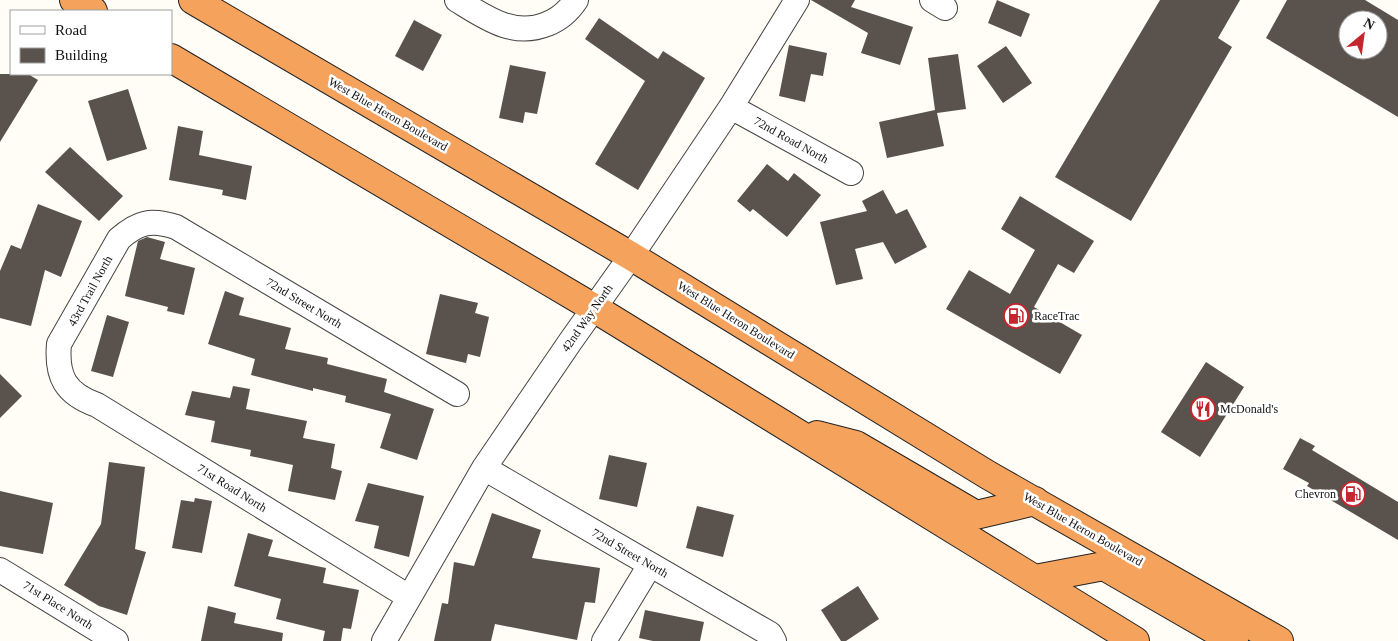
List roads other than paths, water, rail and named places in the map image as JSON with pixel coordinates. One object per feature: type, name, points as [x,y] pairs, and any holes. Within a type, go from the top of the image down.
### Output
[{"type":"highway","points":[[74,0],[91,10]]},
{"type":"highway","name":"West Blue Heron Boulevard","points":[[193,0],[631,256],[988,475],[1270,639]]},
{"type":"highway","points":[[172,59],[594,308],[1135,641]]},
{"type":"highway","points":[[791,429],[856,445],[976,515],[1035,501]]},
{"type":"highway","points":[[1035,579],[1104,566],[1234,641]]},
{"type":"street","points":[[457,0],[493,21],[507,27],[523,29],[539,28],[555,21],[569,11],[576,0]]},
{"type":"street","name":"42nd Way North","points":[[384,641],[484,468],[631,256],[731,107],[797,0]]},
{"type":"street","name":"72nd Road North","points":[[731,107],[850,173]]},
{"type":"street","name":"43rd Trail North","points":[[61,375],[58,360],[59,344],[119,239],[131,228],[147,222]]},
{"type":"street","name":"72nd Street North","points":[[147,222],[162,222],[176,227],[458,394]]},
{"type":"street","name":"71st Road North","points":[[61,375],[70,390],[82,400],[97,405],[409,597]]},
{"type":"street","name":"72nd Street North","points":[[484,468],[770,634],[774,641]]},
{"type":"street","points":[[604,641],[650,564]]},
{"type":"street","name":"71st Place North","points":[[0,570],[116,641]]},
{"type":"place","name":"RaceTrac","points":[[1016,316]]},
{"type":"place","name":"McDonald's","points":[[1203,409]]},
{"type":"place","name":"Chevron","points":[[1353,494]]}]
